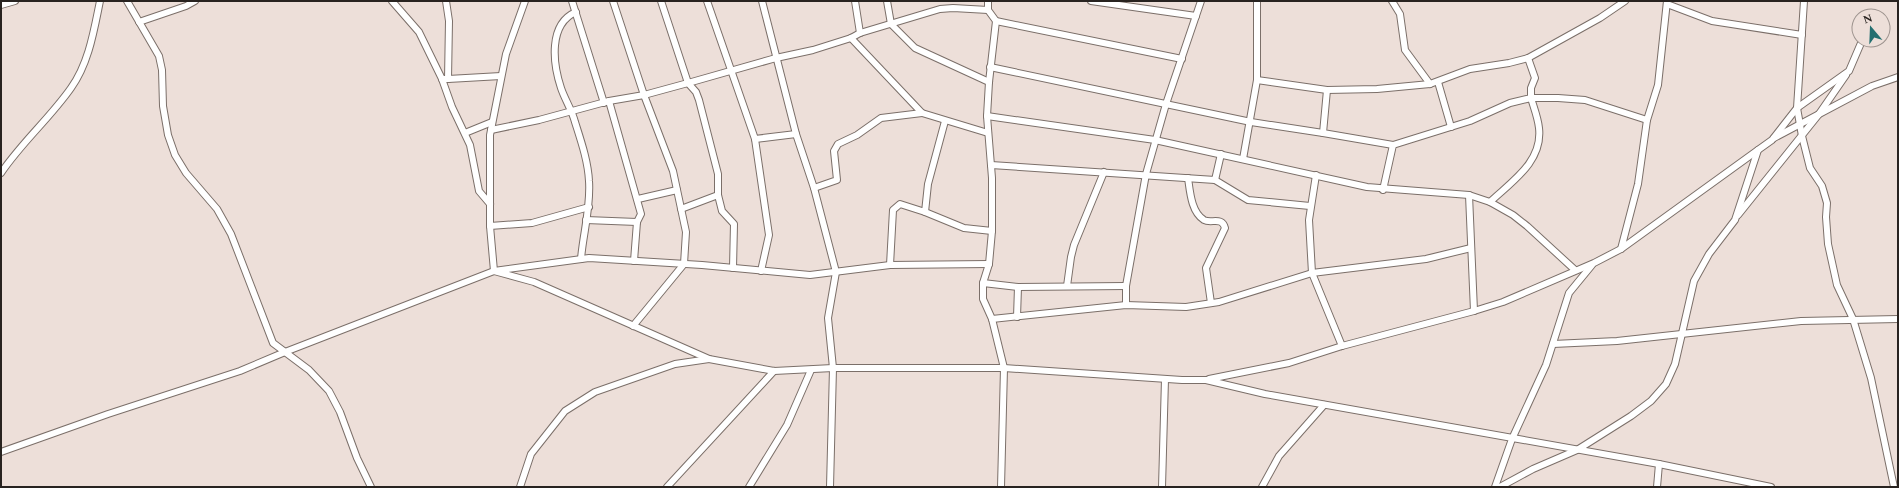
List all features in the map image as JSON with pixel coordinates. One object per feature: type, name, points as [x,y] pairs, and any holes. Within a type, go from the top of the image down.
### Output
[{"type":"street","points":[[1,5],[15,1]]},
{"type":"street","points":[[1,173],[12,156],[72,87],[93,38],[100,1]]},
{"type":"street","points":[[127,1],[159,56],[162,70],[163,106],[168,135],[175,155],[186,173],[216,209],[231,234],[273,343],[310,370],[329,391],[340,412],[357,458],[371,487]]},
{"type":"street","points":[[139,22],[186,6],[196,1]]},
{"type":"street","points":[[392,1],[419,32],[445,79],[452,107],[465,133],[476,170],[480,191],[490,204]]},
{"type":"street","points":[[445,79],[449,21],[446,1]]},
{"type":"street","points":[[494,271],[490,226],[491,130],[506,54],[524,1]]},
{"type":"street","points":[[572,1],[638,199],[641,214],[637,222],[634,261]]},
{"type":"street","points":[[613,1],[644,95],[672,171],[686,232],[684,264],[633,326]]},
{"type":"street","points":[[661,1],[688,83],[696,92],[699,100],[718,174],[718,195],[722,211],[734,224],[733,268]]},
{"type":"street","points":[[707,1],[755,139],[769,235],[761,271]]},
{"type":"street","points":[[762,1],[796,134],[814,188],[836,272],[828,318],[834,368],[830,487]]},
{"type":"street","points":[[855,1],[860,34]]},
{"type":"street","points":[[887,1],[891,24],[919,50],[989,82]]},
{"type":"street","points":[[988,1],[988,10],[996,20],[1182,59]]},
{"type":"street","points":[[1091,1],[1196,16]]},
{"type":"street","points":[[1126,306],[1126,286],[1146,174],[1166,104],[1201,1]]},
{"type":"street","points":[[1243,159],[1251,122],[1257,80],[1257,1]]},
{"type":"street","points":[[1392,1],[1400,14],[1405,50],[1430,84]]},
{"type":"street","points":[[1257,80],[1326,90],[1377,89],[1430,84],[1470,69],[1509,63],[1528,58],[1600,18],[1625,1]]},
{"type":"street","points":[[1804,1],[1797,108],[1802,136],[1810,168],[1822,186],[1827,203],[1826,217],[1828,244],[1837,285],[1853,319],[1871,378],[1894,487]]},
{"type":"street","points":[[1621,249],[1638,184],[1647,120],[1658,85],[1667,3],[1721,23],[1802,35]]},
{"type":"street","points":[[491,130],[539,120],[606,102],[644,95],[776,58],[813,50],[940,9],[953,8],[988,10]]},
{"type":"street","points":[[576,12],[566,16],[560,25],[556,38],[556,52],[557,73],[584,151],[590,181],[581,259]]},
{"type":"street","points":[[996,20],[990,67],[987,116],[991,165],[992,231],[989,264],[983,283],[983,299],[992,319],[1004,368],[1001,487]]},
{"type":"street","points":[[851,38],[922,113]]},
{"type":"street","points":[[1500,487],[1533,469],[1578,450],[1631,416],[1656,396],[1666,384],[1675,364],[1694,280],[1709,254],[1819,114],[1849,71],[1859,48]]},
{"type":"street","points":[[1490,202],[1524,170],[1534,157],[1540,134],[1531,98],[1531,88],[1535,78],[1528,58]]},
{"type":"street","points":[[990,67],[1251,122],[1393,145],[1470,121],[1510,103],[1531,98],[1585,100],[1647,120]]},
{"type":"street","points":[[1772,140],[1797,108],[1849,71]]},
{"type":"street","points":[[445,79],[501,76]]},
{"type":"street","points":[[1206,380],[1289,363],[1342,346],[1474,311],[1502,302],[1594,263],[1621,249],[1772,140],[1872,86],[1898,77]]},
{"type":"street","points":[[1438,82],[1451,127]]},
{"type":"street","points":[[1323,133],[1326,90]]},
{"type":"street","points":[[814,188],[836,180],[834,151],[838,144],[857,134],[881,118],[922,113],[988,134]]},
{"type":"street","points":[[987,116],[1155,140],[1383,190],[1469,195],[1490,202],[1527,226],[1575,270]]},
{"type":"street","points":[[925,212],[928,184],[945,121]]},
{"type":"street","points":[[465,133],[492,122]]},
{"type":"street","points":[[755,139],[796,134]]},
{"type":"street","points":[[1383,190],[1393,145]]},
{"type":"street","points":[[1735,220],[1758,150]]},
{"type":"street","points":[[1215,180],[1221,154]]},
{"type":"street","points":[[991,165],[1146,174],[1215,180],[1248,200],[1310,206]]},
{"type":"street","points":[[1067,286],[1074,245],[1104,172]]},
{"type":"street","points":[[1316,175],[1309,220],[1312,273],[1342,346]]},
{"type":"street","points":[[1188,178],[1192,202],[1202,218],[1205,220],[1220,221],[1224,224],[1225,228],[1206,268],[1211,303]]},
{"type":"street","points":[[638,199],[677,190]]},
{"type":"street","points":[[681,209],[718,195]]},
{"type":"street","points":[[1469,195],[1470,248],[1474,311]]},
{"type":"street","points":[[890,265],[893,210],[900,204],[925,212],[964,228],[992,231]]},
{"type":"street","points":[[490,226],[532,223],[588,207]]},
{"type":"street","points":[[586,220],[637,222]]},
{"type":"street","points":[[992,319],[1126,306],[1186,306],[1219,302],[1312,273],[1426,259],[1470,248]]},
{"type":"street","points":[[1,452],[108,414],[234,374],[284,352],[494,271],[581,259],[684,264],[810,275],[890,265],[989,264]]},
{"type":"street","points":[[1494,487],[1512,439],[1546,366],[1569,293],[1594,263]]},
{"type":"street","points":[[494,271],[534,282],[709,359],[774,371],[834,368],[1004,368],[1165,379],[1206,380],[1265,394],[1659,464],[1771,487]]},
{"type":"street","points":[[983,283],[1018,287],[1126,286]]},
{"type":"street","points":[[1017,317],[1018,287]]},
{"type":"street","points":[[1553,344],[1617,341],[1794,322],[1853,319],[1898,319]]},
{"type":"street","points":[[520,487],[531,454],[565,411],[595,392],[675,364],[709,359]]},
{"type":"street","points":[[749,487],[787,425],[811,370]]},
{"type":"street","points":[[667,487],[774,371]]},
{"type":"street","points":[[1162,487],[1165,379]]},
{"type":"street","points":[[1262,487],[1279,456],[1324,404]]},
{"type":"street","points":[[1657,487],[1659,464]]}]
